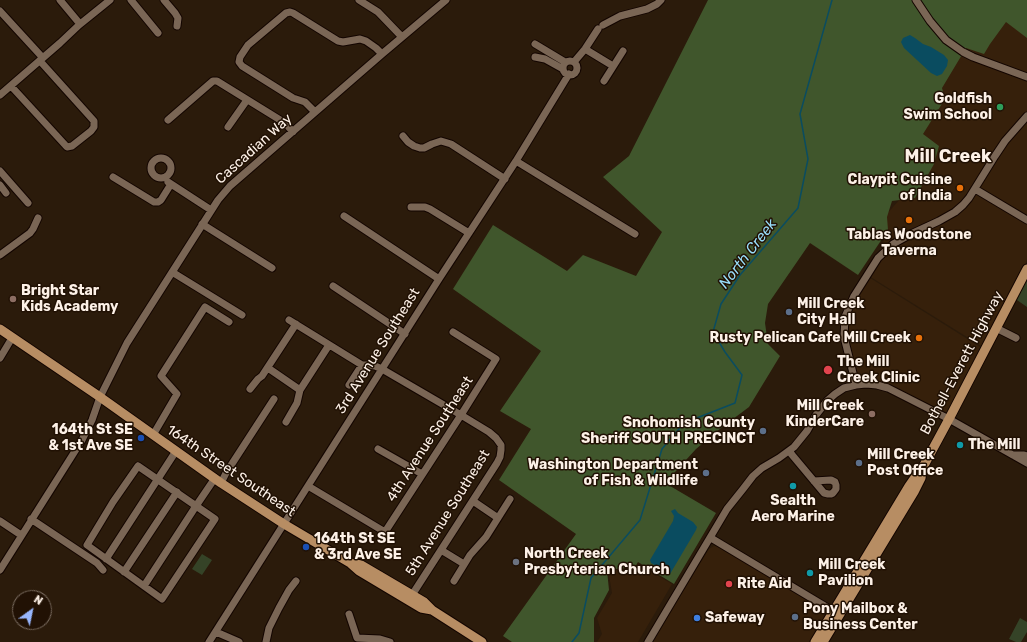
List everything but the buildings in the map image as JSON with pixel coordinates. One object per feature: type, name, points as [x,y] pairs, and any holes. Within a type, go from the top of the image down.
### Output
[{"type":"main road","name":"Bothell-Everett Highway","points":[[837,612],[853,580],[909,486],[922,469],[1027,269]]},
{"type":"main road","name":"164th Street Southeast","points":[[0,329],[284,524],[350,563],[359,571],[420,608],[432,610]]},
{"type":"main road","name":"Bothell-Everett Highway","points":[[815,642],[837,612],[914,492],[921,478],[922,469]]},
{"type":"main road","name":"164th Street Southeast","points":[[350,563],[361,565],[424,602],[432,610],[482,642]]},
{"type":"main road","points":[[822,642],[837,612]]},
{"type":"street","points":[[60,0],[80,24]]},
{"type":"street","points":[[1,92],[11,86],[42,60],[80,24],[110,0]]},
{"type":"street","points":[[131,0],[158,33]]},
{"type":"street","points":[[164,0],[178,18],[177,26]]},
{"type":"street","points":[[359,0],[378,12],[402,37]]},
{"type":"street","points":[[564,66],[570,61],[574,62],[601,27],[620,16],[648,9],[661,0]]},
{"type":"street","points":[[916,0],[930,21],[946,40],[963,52],[1027,77]]},
{"type":"street","name":"Cascadian Way","points":[[0,570],[82,440],[92,420],[100,397],[127,343],[218,200],[230,186],[442,1]]},
{"type":"street","points":[[0,11],[94,121],[94,127],[72,146],[67,146],[11,86]]},
{"type":"street","points":[[316,112],[305,102],[293,98],[243,67],[240,62],[240,57],[248,45],[286,13],[290,12],[338,41],[343,42],[360,39],[366,41],[382,54]]},
{"type":"street","points":[[535,44],[564,66],[565,72],[569,74],[573,74],[576,70],[577,66],[574,62]]},
{"type":"street","points":[[585,49],[613,66]]},
{"type":"street","points":[[604,81],[623,51]]},
{"type":"street","points":[[535,57],[544,58],[564,66]]},
{"type":"street","name":"3rd Avenue Southeast","points":[[209,642],[439,279],[505,179],[569,74]]},
{"type":"street","points":[[168,120],[213,81],[217,81],[285,123],[293,132]]},
{"type":"street","points":[[228,127],[247,100]]},
{"type":"street","points":[[856,385],[844,337],[845,317],[854,296],[878,258],[893,244],[955,212],[969,198],[1005,141],[1027,116]]},
{"type":"street","points":[[403,136],[408,142],[420,148],[424,148],[441,141],[451,144],[505,179]]},
{"type":"street","points":[[516,161],[635,234]]},
{"type":"street","points":[[0,171],[28,203]]},
{"type":"street","points":[[113,177],[154,202],[161,200],[171,184]]},
{"type":"street","points":[[162,179],[212,210]]},
{"type":"street","points":[[0,185],[6,193]]},
{"type":"street","points":[[975,189],[1027,220]]},
{"type":"street","points":[[411,207],[425,207],[430,209],[469,233]]},
{"type":"street","points":[[344,216],[439,279]]},
{"type":"street","points":[[0,255],[30,234],[38,218]]},
{"type":"street","points":[[202,224],[272,268]]},
{"type":"street","points":[[172,272],[242,315]]},
{"type":"street","points":[[333,286],[404,334]]},
{"type":"street","points":[[153,435],[177,394],[161,376],[205,307],[229,322]]},
{"type":"street","points":[[250,389],[268,368],[292,322],[362,366],[375,366],[382,369],[461,415]]},
{"type":"street","points":[[996,328],[1016,338]]},
{"type":"street","name":"4th Avenue Southeast","points":[[308,486],[385,532],[496,359],[453,332]]},
{"type":"street","points":[[0,358],[12,338]]},
{"type":"street","points":[[286,422],[297,404],[300,390],[329,345]]},
{"type":"street","points":[[349,385],[362,366]]},
{"type":"street","points":[[268,368],[300,390]]},
{"type":"street","points":[[648,642],[727,510],[762,468],[789,451],[799,442],[827,401],[844,388],[856,385],[872,384],[883,386],[949,419],[1027,464]]},
{"type":"street","points":[[144,586],[196,506],[218,480],[226,473],[274,399]]},
{"type":"street","name":"5th Avenue Southeast","points":[[412,595],[500,457],[501,445],[496,438],[461,415]]},
{"type":"street","points":[[378,449],[422,474]]},
{"type":"street","points":[[106,559],[176,451]]},
{"type":"street","points":[[789,451],[814,481]]},
{"type":"street","points":[[1013,455],[1027,456]]},
{"type":"street","points":[[138,466],[158,479],[215,519],[162,599],[87,545],[113,502],[138,466]]},
{"type":"street","points":[[124,572],[177,492]]},
{"type":"street","points":[[454,581],[470,555],[486,537],[510,499]]},
{"type":"street","points":[[473,501],[498,518]]},
{"type":"street","points":[[31,519],[97,563],[103,570]]},
{"type":"street","points":[[0,521],[21,535]]},
{"type":"street","points":[[711,538],[837,612]]},
{"type":"street","points":[[441,550],[464,564]]},
{"type":"street","points":[[266,642],[269,628],[289,590],[296,581]]},
{"type":"street","points":[[349,614],[355,640],[380,639],[390,642]]},
{"type":"street","points":[[216,632],[239,642]]},
{"type":"shaded area","points":[[1027,5],[1027,259],[1025,267],[983,347],[869,276],[878,261],[882,244],[887,234],[884,217],[902,197],[917,125],[964,43]]},
{"type":"shaded area","points":[[867,276],[985,350],[949,419],[888,388],[856,385],[844,337],[845,317]]},
{"type":"shaded area","points":[[714,546],[823,611],[824,618],[810,642],[651,642],[709,549]]},
{"type":"shaded area","points":[[638,564],[672,584],[638,642],[597,642],[602,634],[597,618],[612,593],[609,575],[611,571],[635,568]]},
{"type":"green space","points":[[708,0],[1027,0],[1027,38],[1006,22],[984,54],[966,48],[942,88],[945,99],[923,134],[939,146],[934,164],[915,198],[892,201],[887,217],[888,230],[858,275],[810,243],[768,304],[765,323],[768,344],[780,356],[749,407],[696,449],[665,483],[716,513],[674,584],[638,562],[635,567],[607,570],[609,590],[594,618],[594,642],[512,642],[503,636],[576,534],[499,480],[531,429],[500,411],[541,351],[453,289],[493,225],[567,271],[583,255],[636,276],[662,232],[603,177],[629,156]]},
{"type":"green space","points":[[1027,274],[1027,307],[1014,298]]},
{"type":"green space","points":[[202,554],[212,560],[202,575],[192,569]]},
{"type":"green space","points":[[1020,618],[1027,622],[1027,632],[1021,642],[1016,642],[1009,639]]},
{"type":"water","points":[[910,35],[944,55],[948,60],[947,66],[942,74],[937,76],[931,73],[904,48],[901,42],[903,38]]},
{"type":"water","points":[[675,509],[678,513],[693,522],[697,527],[670,574],[651,563],[650,560],[673,521],[674,516],[671,511]]},
{"type":"waterway","name":"North Creek","points":[[572,642],[579,633],[591,578],[640,520],[662,449],[684,423],[735,403],[742,375],[725,352],[713,332],[721,304],[740,275],[798,208],[808,159],[800,114],[832,0]]},
{"type":"place","name":"Goldfish Swim School","points":[[1000,107]]},
{"type":"place","name":"Claypit Cuisine of India","points":[[960,188]]},
{"type":"place","name":"Tablas Woodstone Taverna","points":[[909,220]]},
{"type":"place","name":"Bright Star Kids Academy","points":[[13,299]]},
{"type":"place","name":"Mill Creek City Hall","points":[[789,312]]},
{"type":"place","name":"Rusty Pelican Cafe Mill Creek","points":[[919,338]]},
{"type":"place","name":"The Mill Creek Clinic","points":[[828,370]]},
{"type":"place","name":"Mill Creek KinderCare","points":[[872,414]]},
{"type":"place","name":"Snohomish County Sheriff SOUTH PRECINCT","points":[[763,431]]},
{"type":"place","name":"164th St SE & 1st Ave SE","points":[[141,438]]},
{"type":"place","name":"The Mill","points":[[960,445]]},
{"type":"place","name":"Mill Creek Post Office","points":[[859,463]]},
{"type":"place","name":"Washington Department of Fish & Wildlife","points":[[706,473]]},
{"type":"place","name":"Sealth Aero Marine","points":[[793,486]]},
{"type":"place","name":"164th St SE & 3rd Ave SE","points":[[306,547]]},
{"type":"place","name":"North Creek Presbyterian Church","points":[[516,562]]},
{"type":"place","name":"Mill Creek Pavilion","points":[[810,573]]},
{"type":"place","name":"Rite Aid","points":[[729,584]]},
{"type":"place","name":"Pony Mailbox & Business Center","points":[[795,617]]},
{"type":"place","name":"Safeway","points":[[697,618]]},
{"type":"district","name":"Mill Creek","points":[[948,157]]}]
